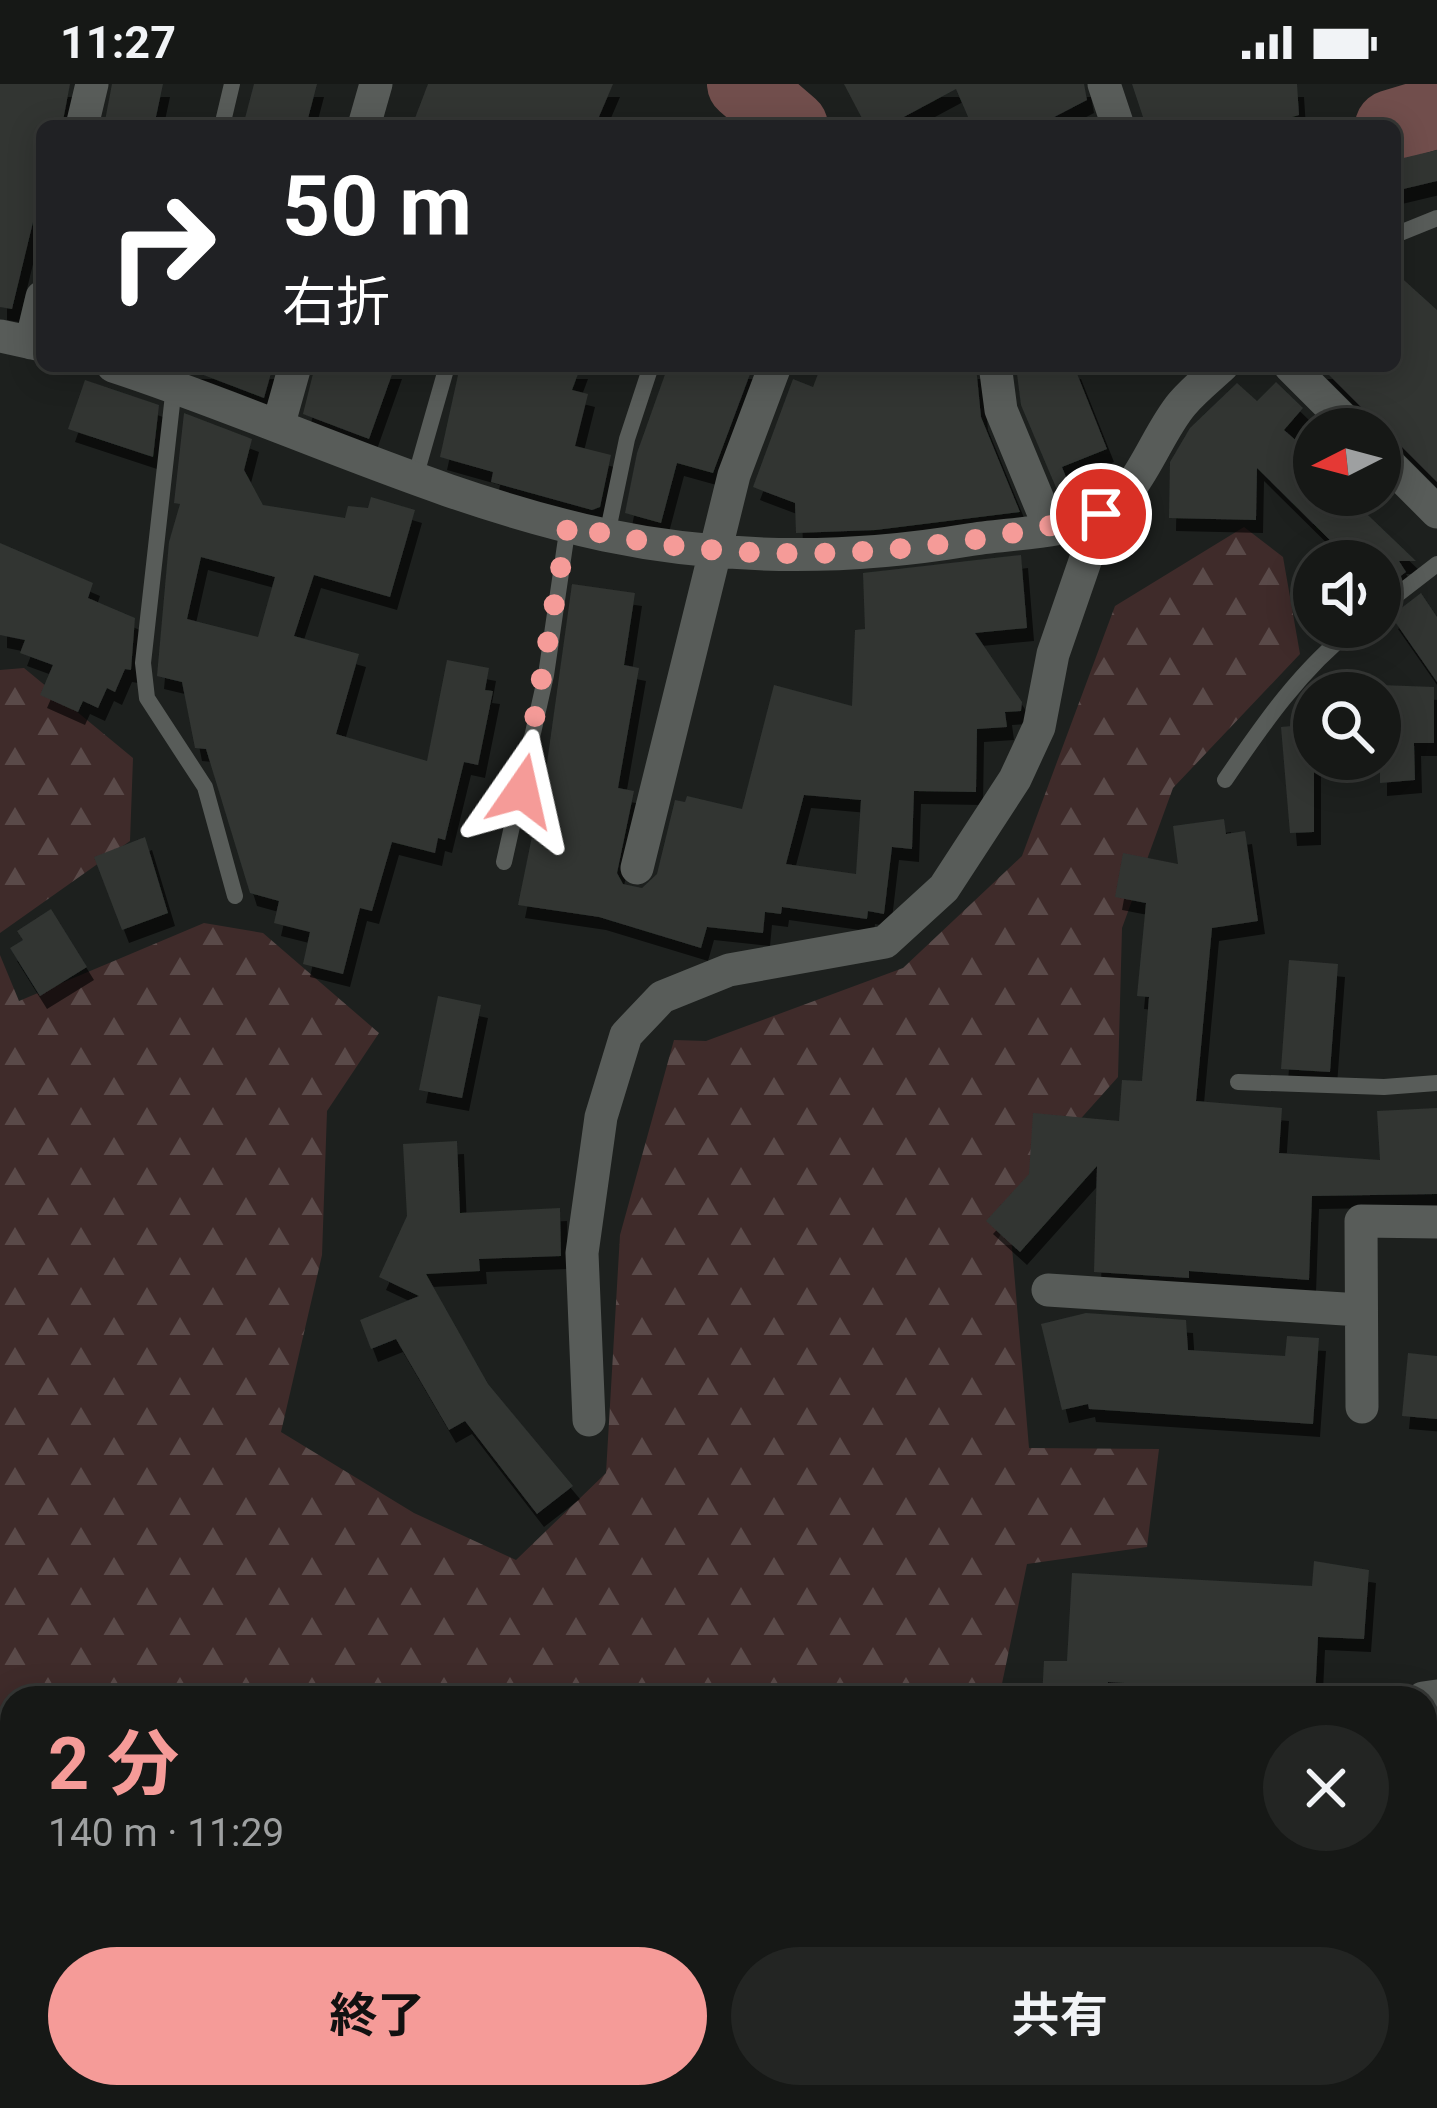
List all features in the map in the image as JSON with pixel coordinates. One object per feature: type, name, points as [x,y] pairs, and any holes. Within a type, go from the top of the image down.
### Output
[{"type":"street","points":[[83,120],[92,84]]},
{"type":"street","points":[[366,120],[376,84]]},
{"type":"street","points":[[1104,84],[1116,120]]},
{"type":"street","points":[[24,341],[36,312]]},
{"type":"street","points":[[279,423],[293,372]]},
{"type":"street","points":[[637,868],[734,475],[773,372]]},
{"type":"street","points":[[996,372],[1001,410],[1049,526]]},
{"type":"street","points":[[168,378],[415,478],[568,525],[607,535],[784,556],[850,553],[1049,526],[1101,514],[1123,496],[1183,404],[1216,372]]},
{"type":"street","points":[[1296,372],[1332,408]]},
{"type":"street","points":[[1401,476],[1437,512]]},
{"type":"street","points":[[589,1420],[582,1253],[602,1117],[626,1036],[662,997],[729,970],[885,942],[944,888],[1015,778],[1040,727],[1053,654],[1101,514]]},
{"type":"street","points":[[1362,1407],[1361,1221],[1437,1222]]},
{"type":"street","points":[[1048,1290],[1360,1310]]},
{"type":"lane","points":[[223,120],[232,84]]},
{"type":"lane","points":[[1401,233],[1437,218]]},
{"type":"lane","points":[[415,478],[445,372]]},
{"type":"lane","points":[[607,535],[626,439],[648,372]]},
{"type":"lane","points":[[168,378],[147,698],[205,787],[235,896]]},
{"type":"lane","points":[[504,862],[546,675],[568,525]]},
{"type":"lane","points":[[1401,592],[1437,564]]},
{"type":"lane","points":[[1225,780],[1273,710],[1328,648]]},
{"type":"lane","points":[[1238,1082],[1384,1088],[1437,1083]]},
{"type":"green space","points":[[1244,527],[1283,557],[1293,614],[1293,648],[1299,648],[1300,654],[1173,788],[1122,928],[1118,1077],[1008,1200],[1029,1448],[1159,1449],[1147,1547],[1027,1564],[1002,1686],[0,1686],[0,955],[19,1001],[204,923],[263,933],[379,1033],[327,1111],[322,1255],[281,1432],[414,1513],[516,1560],[606,1473],[620,1235],[674,1040],[706,1041],[903,968],[1022,856],[1115,606]]},
{"type":"green space","points":[[24,668],[133,758],[130,841],[0,933],[0,670]]},
{"type":"building","points":[[0,84],[70,84],[63,120],[36,120],[36,210],[12,309],[0,307]]},
{"type":"building","points":[[112,84],[163,84],[155,120],[105,120]]},
{"type":"building","points":[[254,84],[317,84],[308,120],[245,120]]},
{"type":"building","points":[[428,84],[613,84],[598,120],[414,120]]},
{"type":"building","points":[[844,84],[1084,84],[1087,100],[1049,120],[969,120],[956,89],[898,120],[863,120]]},
{"type":"building","points":[[1132,84],[1297,84],[1299,115],[1282,120],[1144,120]]},
{"type":"building","points":[[1437,150],[1437,181],[1401,190],[1401,159]]},
{"type":"building","points":[[1401,277],[1437,310],[1437,482],[1401,446],[1401,408],[1362,408],[1326,372],[1401,372]]},
{"type":"building","points":[[196,372],[271,372],[264,398]]},
{"type":"building","points":[[314,372],[393,372],[369,439],[303,414]]},
{"type":"building","points":[[459,372],[579,372],[572,390],[588,394],[575,446],[611,455],[600,507],[592,510],[491,482],[493,472],[440,457]]},
{"type":"building","points":[[666,372],[751,372],[713,473],[677,463],[661,523],[625,513],[637,453]]},
{"type":"building","points":[[819,372],[977,372],[981,417],[1020,512],[876,530],[796,533],[795,503],[753,487],[793,379],[813,387]]},
{"type":"building","points":[[1017,372],[1076,372],[1107,449],[1062,467],[1072,492],[1060,497],[1021,405]]},
{"type":"building","points":[[85,380],[159,405],[153,457],[68,429]]},
{"type":"building","points":[[1276,382],[1303,408],[1293,408],[1293,420],[1284,430],[1293,438],[1293,504],[1257,468],[1256,520],[1169,518],[1170,462],[1190,428],[1237,383],[1257,401]]},
{"type":"building","points":[[184,413],[252,439],[244,470],[263,505],[345,518],[348,506],[368,508],[371,497],[415,510],[390,597],[314,575],[294,636],[359,654],[336,734],[427,761],[447,660],[489,668],[485,690],[493,691],[478,765],[464,762],[445,840],[438,838],[435,853],[392,842],[372,911],[360,908],[343,974],[303,964],[310,932],[274,923],[279,901],[250,893],[206,749],[195,748],[182,682],[157,676],[169,542],[180,504],[174,503]],"holes":[[[201,557],[275,577],[258,637],[187,619]]]},
{"type":"building","points":[[1306,516],[1369,516],[1394,540],[1330,540]]},
{"type":"building","points":[[0,543],[93,583],[88,598],[135,618],[131,670],[125,669],[115,692],[107,688],[98,708],[83,701],[78,712],[40,695],[53,665],[20,653],[25,640],[0,635]]},
{"type":"building","points":[[1401,547],[1416,561],[1401,561]]},
{"type":"building","points":[[1021,555],[1027,628],[975,633],[1022,702],[1021,711],[1005,712],[1007,727],[977,729],[976,792],[914,791],[912,849],[892,847],[884,914],[868,911],[867,919],[782,907],[781,914],[765,912],[763,933],[707,927],[701,948],[599,917],[518,905],[547,763],[572,584],[635,593],[624,665],[639,668],[618,788],[634,791],[617,873],[623,884],[642,888],[657,874],[675,800],[685,802],[687,796],[742,809],[774,685],[852,706],[855,630],[865,629],[863,573]],"holes":[[[804,795],[861,800],[856,874],[786,864]]]},
{"type":"building","points":[[1421,593],[1437,617],[1437,682],[1401,630],[1401,608]]},
{"type":"building","points":[[1401,686],[1434,687],[1434,743],[1414,743],[1415,780],[1380,783],[1401,780]]},
{"type":"building","points":[[1293,726],[1293,780],[1314,780],[1314,832],[1290,833],[1281,727]]},
{"type":"building","points":[[1224,819],[1226,834],[1245,831],[1258,921],[1212,928],[1196,1101],[1282,1108],[1279,1153],[1380,1160],[1377,1111],[1437,1108],[1437,1194],[1312,1196],[1309,1280],[1189,1271],[1189,1278],[1094,1272],[1097,1166],[1020,1252],[986,1221],[1029,1174],[1033,1113],[1119,1121],[1122,1080],[1142,1081],[1149,997],[1137,996],[1146,903],[1115,897],[1123,853],[1178,864],[1173,826]]},
{"type":"building","points":[[145,837],[168,913],[122,930],[94,857]]},
{"type":"building","points":[[51,909],[87,967],[40,996],[10,948],[23,940],[17,931]]},
{"type":"building","points":[[1289,960],[1338,964],[1330,1072],[1281,1069]]},
{"type":"building","points":[[438,996],[481,1005],[462,1098],[419,1090]]},
{"type":"building","points":[[457,1141],[460,1213],[560,1208],[561,1256],[479,1259],[480,1271],[426,1274],[488,1384],[573,1486],[537,1514],[465,1421],[449,1430],[396,1339],[371,1349],[360,1320],[419,1296],[379,1277],[407,1216],[403,1144]]},
{"type":"building","points":[[1086,1313],[1186,1320],[1188,1350],[1285,1356],[1287,1336],[1319,1338],[1313,1424],[1089,1409],[1088,1404],[1062,1410],[1041,1324]]},
{"type":"building","points":[[1408,1353],[1437,1356],[1437,1419],[1402,1416]]},
{"type":"building","points":[[1314,1561],[1369,1570],[1364,1639],[1318,1637],[1316,1686],[1108,1682],[1108,1686],[1043,1686],[1044,1661],[1067,1661],[1072,1573],[1312,1586]]},
{"type":"waterway","points":[[743,84],[785,120]]},
{"type":"waterway","points":[[1401,123],[1437,112]]},
{"type":"route","points":[[522,791],[546,675],[568,525],[607,535],[784,556],[935,545],[1101,514]]}]
